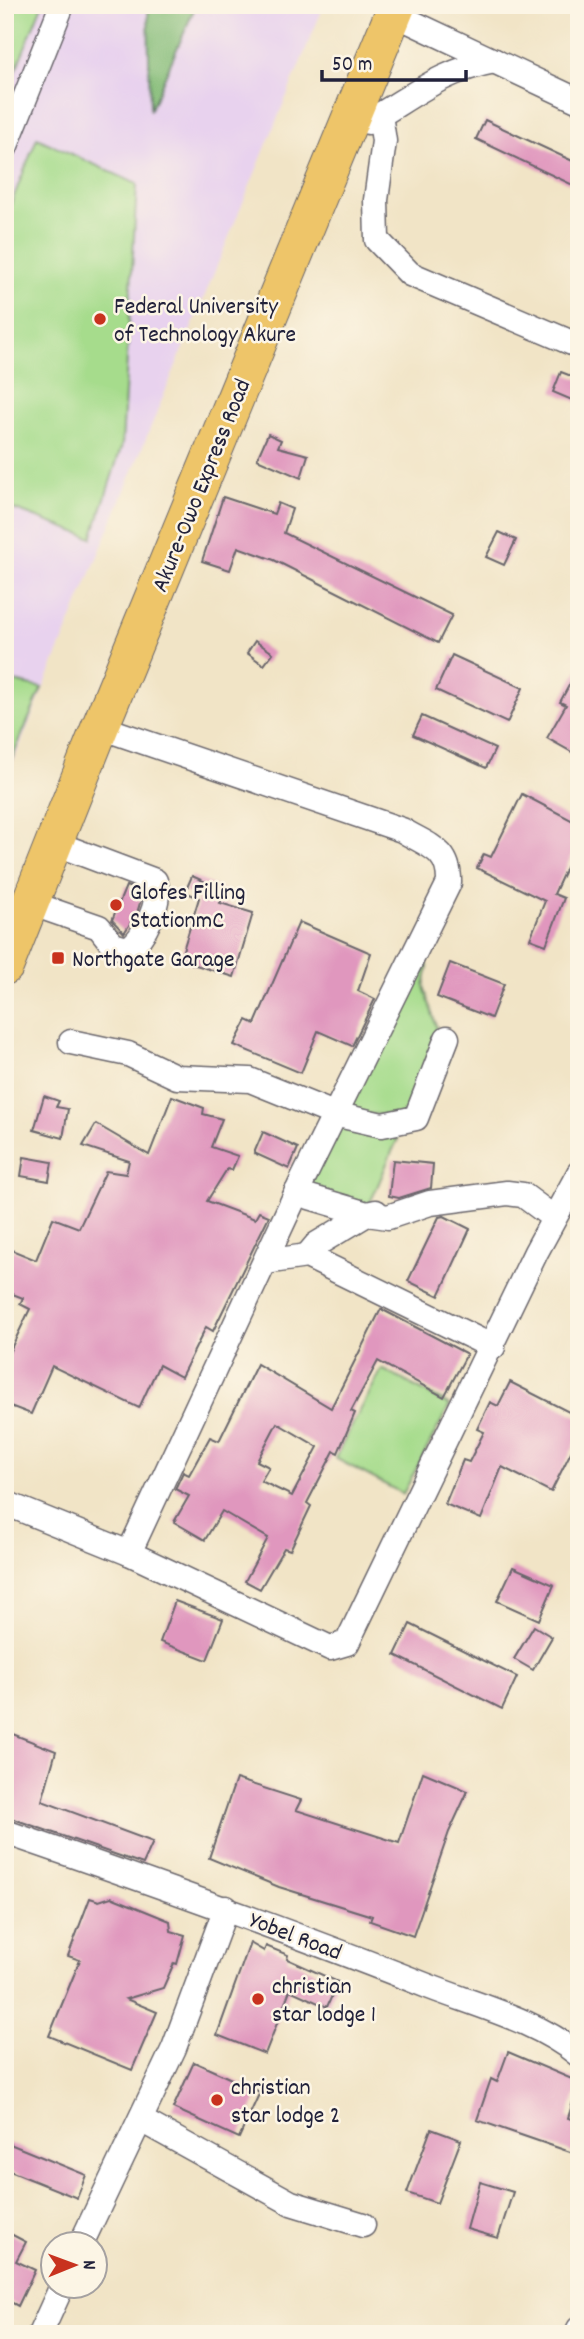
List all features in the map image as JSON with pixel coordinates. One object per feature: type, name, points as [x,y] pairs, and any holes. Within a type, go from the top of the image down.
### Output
[{"type":"highway","name":"Akure-Owo Express Road","points":[[5,966],[100,727],[395,10]]},
{"type":"street","points":[[5,148],[62,5]]},
{"type":"street","points":[[395,10],[579,100]]},
{"type":"street","points":[[343,137],[380,116],[421,87],[452,72],[495,61]]},
{"type":"street","points":[[380,116],[384,141],[376,200],[377,240],[410,274],[579,346]]},
{"type":"street","points":[[100,727],[402,830],[443,854],[450,866],[449,883],[296,1193],[130,1553]]},
{"type":"street","points":[[30,903],[99,927],[113,945],[127,949],[138,944],[153,912],[158,889],[155,881],[54,843]]},
{"type":"street","points":[[71,1042],[128,1055],[177,1077],[250,1080],[334,1114],[382,1125],[416,1118],[446,1038]]},
{"type":"street","points":[[5,1503],[130,1553],[330,1648],[340,1648],[347,1643],[554,1218],[579,1173]]},
{"type":"street","points":[[296,1193],[378,1215]]},
{"type":"street","points":[[307,1256],[317,1244],[378,1215],[430,1203],[507,1193],[523,1195],[554,1218]]},
{"type":"street","points":[[265,1262],[307,1256],[493,1347]]},
{"type":"street","name":"Yobel Road","points":[[5,1832],[226,1908],[545,2033],[579,2055]]},
{"type":"street","points":[[88,2230],[174,2048],[226,1908]]},
{"type":"street","points":[[141,2120],[291,2203],[363,2225]]},
{"type":"street","points":[[40,2334],[56,2300]]},
{"type":"shaded area","name":"Federal University of Technology Akure","points":[[5,5],[324,5],[5,782]]},
{"type":"green space","points":[[5,5],[42,5],[5,97]]},
{"type":"green space","points":[[148,5],[196,5],[150,111]]},
{"type":"green space","points":[[37,138],[137,184],[122,445],[92,538],[5,506],[5,219]]},
{"type":"green space","points":[[5,680],[42,688],[5,775]]},
{"type":"green space","points":[[419,952],[428,966],[424,986],[440,1039],[412,1117],[341,1112]]},
{"type":"green space","points":[[335,1121],[398,1139],[367,1208],[302,1191]]},
{"type":"green space","points":[[382,1369],[450,1405],[403,1494],[335,1458]]},
{"type":"building","points":[[485,120],[579,164],[579,188],[476,139]]},
{"type":"building","points":[[561,372],[579,379],[579,403],[553,392]]},
{"type":"building","points":[[268,434],[281,440],[278,447],[308,455],[301,478],[257,459]]},
{"type":"building","points":[[223,497],[274,514],[278,503],[292,509],[284,533],[452,615],[438,643],[274,560],[238,547],[230,570],[202,561]]},
{"type":"building","points":[[499,532],[516,540],[504,565],[486,557]]},
{"type":"building","points":[[255,641],[273,653],[264,665],[247,653]]},
{"type":"building","points":[[452,655],[523,688],[507,723],[436,690]]},
{"type":"building","points":[[579,667],[579,756],[547,738],[566,705],[560,702]]},
{"type":"building","points":[[422,716],[495,749],[486,768],[413,735]]},
{"type":"building","points":[[522,794],[579,824],[579,839],[554,894],[564,898],[546,945],[530,939],[545,901],[477,868],[484,854],[491,857]]},
{"type":"building","points":[[192,876],[226,891],[220,903],[253,913],[234,977],[180,960],[199,898],[185,892]]},
{"type":"building","points":[[126,886],[142,892],[142,896],[137,913],[124,933],[112,920]]},
{"type":"building","points":[[299,922],[371,953],[358,991],[375,999],[352,1046],[318,1031],[301,1073],[234,1045],[247,1020],[255,1024]]},
{"type":"building","points":[[450,963],[504,984],[491,1018],[437,997]]},
{"type":"building","points":[[44,1096],[59,1101],[56,1107],[68,1109],[63,1138],[34,1130]]},
{"type":"building","points":[[172,1096],[204,1108],[203,1114],[222,1119],[211,1147],[238,1156],[232,1170],[227,1169],[207,1201],[255,1219],[259,1212],[269,1216],[213,1331],[206,1327],[181,1377],[159,1365],[139,1408],[52,1366],[31,1414],[5,1404],[5,1361],[30,1309],[20,1304],[23,1298],[5,1291],[5,1268],[12,1250],[36,1260],[53,1218],[79,1228],[106,1171],[126,1174],[129,1161],[83,1146],[96,1124],[149,1155]]},
{"type":"building","points":[[263,1132],[298,1148],[289,1169],[254,1153]]},
{"type":"building","points":[[24,1157],[52,1162],[49,1181],[21,1176]]},
{"type":"building","points":[[393,1160],[433,1164],[431,1188],[399,1198],[389,1196]]},
{"type":"building","points":[[444,1216],[470,1229],[439,1296],[408,1281],[439,1217]]},
{"type":"building","points":[[381,1309],[467,1354],[444,1397],[378,1361],[351,1411],[355,1413],[338,1453],[334,1451],[307,1503],[311,1506],[290,1550],[284,1548],[260,1589],[245,1581],[268,1538],[222,1511],[205,1540],[174,1522],[189,1496],[175,1489],[183,1472],[189,1475],[210,1437],[219,1441],[257,1364],[331,1408]],"holes":[[[277,1423],[318,1447],[292,1496],[261,1481],[269,1467],[257,1461]]]},
{"type":"building","points":[[510,1382],[579,1417],[579,1436],[551,1492],[502,1467],[481,1519],[445,1504],[463,1460],[469,1462],[484,1432],[477,1429],[490,1402],[498,1406]]},
{"type":"building","points":[[513,1567],[554,1585],[539,1620],[497,1601]]},
{"type":"building","points":[[175,1601],[223,1619],[207,1660],[160,1642]]},
{"type":"building","points":[[410,1624],[517,1677],[502,1709],[395,1655]]},
{"type":"building","points":[[534,1626],[552,1637],[533,1670],[514,1659]]},
{"type":"building","points":[[5,1731],[56,1751],[42,1801],[153,1842],[143,1864],[5,1816]]},
{"type":"building","points":[[423,1772],[468,1791],[449,1832],[413,1936],[370,1921],[372,1916],[279,1887],[209,1858],[236,1779],[301,1800],[296,1810],[399,1843]]},
{"type":"building","points":[[111,1897],[170,1921],[171,1931],[185,1935],[177,1964],[174,1963],[163,1988],[126,1999],[157,2012],[132,2070],[49,2036],[80,1960],[68,1956],[90,1898],[99,1901]]},
{"type":"building","name":"christian star lodge 1","points":[[250,1943],[264,1951],[266,1946],[288,1955],[287,1959],[338,1982],[327,2007],[290,1990],[265,2054],[217,2035]]},
{"type":"building","points":[[508,2052],[579,2082],[568,2118],[579,2122],[579,2155],[477,2120],[491,2079],[497,2082]]},
{"type":"building","name":"christian star lodge 2","points":[[194,2062],[260,2092],[239,2138],[173,2108]]},
{"type":"building","points":[[431,2129],[461,2140],[437,2203],[407,2193]]},
{"type":"building","points":[[5,2142],[86,2175],[77,2198],[5,2169]]},
{"type":"building","points":[[480,2182],[513,2192],[498,2238],[467,2229]]},
{"type":"building","points":[[5,2231],[26,2242],[16,2261],[35,2270],[18,2306],[5,2299]]},
{"type":"place","name":"Federal University of Technology Akure","points":[[100,319]]},
{"type":"place","name":"Glofes Filling StationmC","points":[[116,905]]},
{"type":"place","name":"Northgate Garage","points":[[58,958]]},
{"type":"place","name":"christian star lodge 1","points":[[258,1999]]},
{"type":"place","name":"christian star lodge 2","points":[[217,2100]]}]
